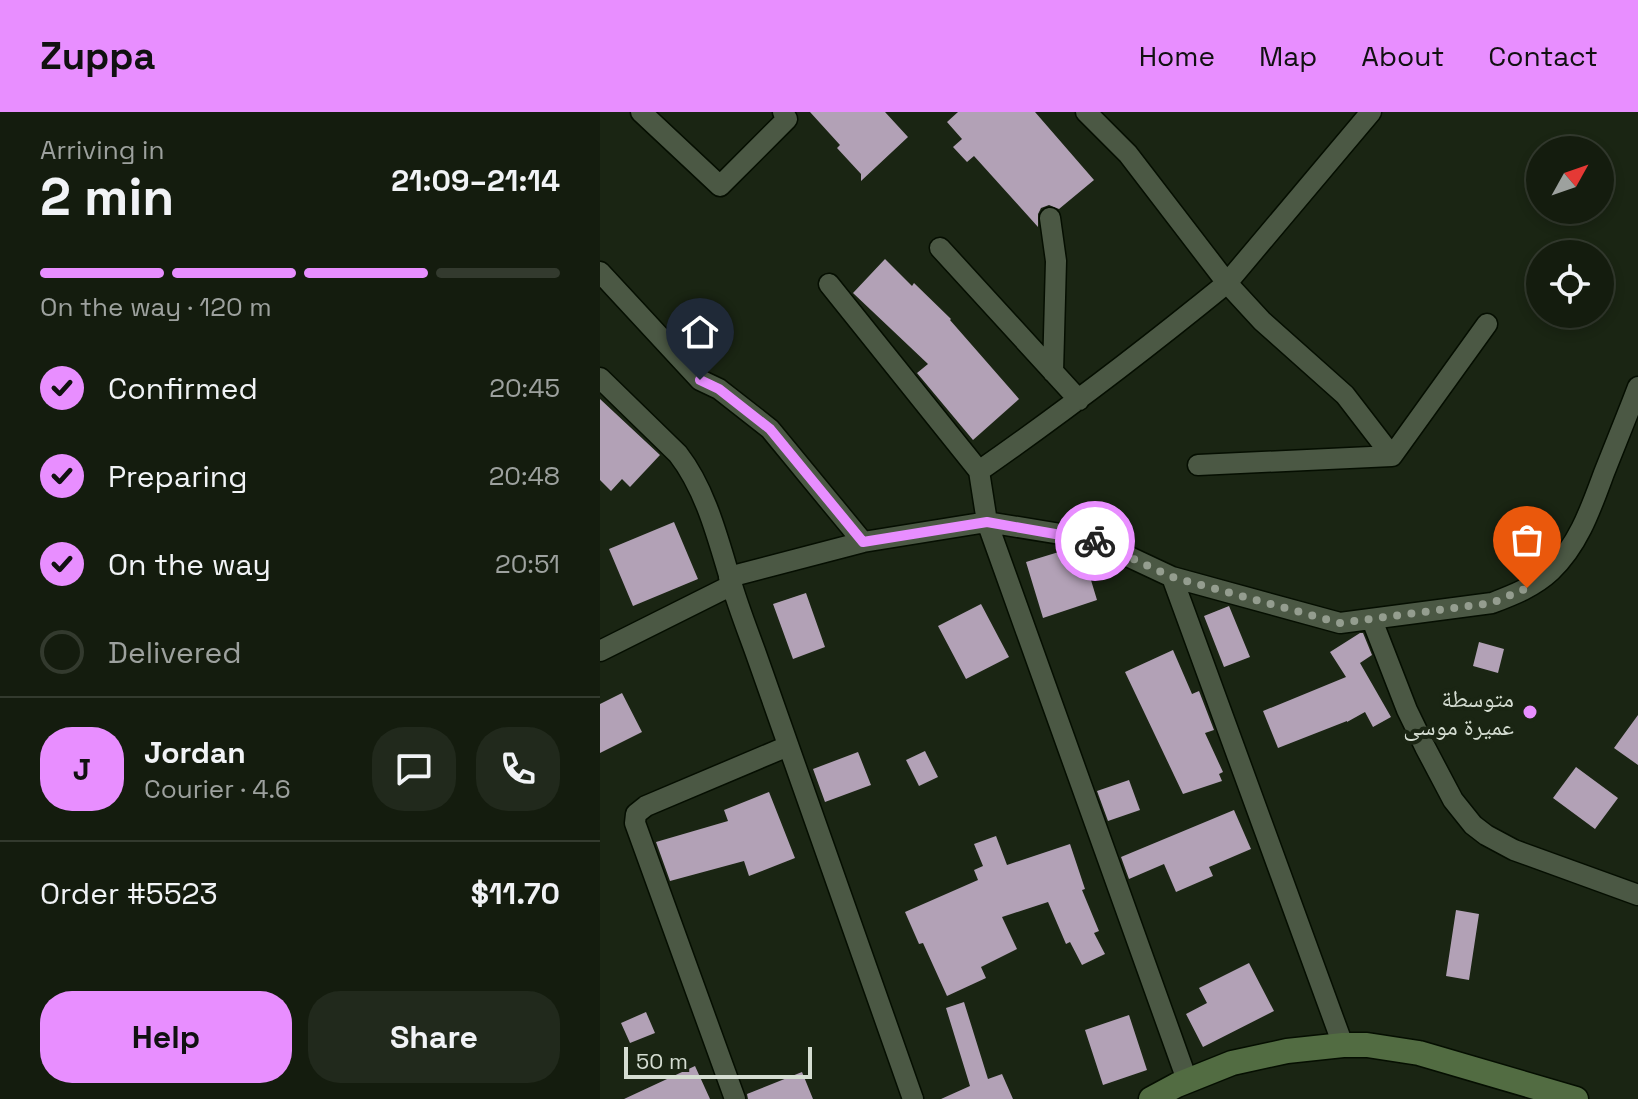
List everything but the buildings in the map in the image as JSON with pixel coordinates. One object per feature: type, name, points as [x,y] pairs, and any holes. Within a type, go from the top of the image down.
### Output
[{"type":"main road","points":[[1151,1099],[1187,1080],[1232,1063],[1315,1047],[1343,1045],[1367,1045],[1419,1053],[1576,1099]]},
{"type":"street","points":[[641,112],[720,186],[787,119],[783,112]]},
{"type":"street","points":[[1086,112],[1128,154],[1227,283],[1262,321],[1345,395],[1392,456]]},
{"type":"street","points":[[979,471],[1079,400],[1227,283],[1371,112]]},
{"type":"street","points":[[1050,218],[1056,261],[1053,372]]},
{"type":"street","points":[[940,248],[1079,400]]},
{"type":"street","points":[[600,272],[700,380],[719,389],[770,429],[863,542]]},
{"type":"street","points":[[829,284],[979,471],[987,522],[1187,1080]]},
{"type":"street","points":[[1392,456],[1487,324]]},
{"type":"street","points":[[600,378],[688,466],[706,505],[913,1099]]},
{"type":"street","points":[[600,651],[730,581],[863,542],[987,522],[1091,539],[1172,577],[1340,623],[1492,603],[1527,588],[1550,572],[1568,551],[1590,511],[1638,387]]},
{"type":"street","points":[[1198,465],[1392,456]]},
{"type":"street","points":[[1172,577],[1343,1045]]},
{"type":"street","points":[[1372,620],[1419,735],[1453,800],[1473,825],[1514,850],[1638,895]]},
{"type":"street","points":[[735,1099],[635,823],[636,814],[646,806],[788,746]]},
{"type":"way so far","points":[[1095,541],[1172,577],[1340,623],[1492,603],[1527,588]]},
{"type":"place","name":"متوسطة عميرة موسى","points":[[1530,712]]},
{"type":"route","points":[[700,380],[719,389],[770,429],[863,542],[987,522],[1095,541]]}]
